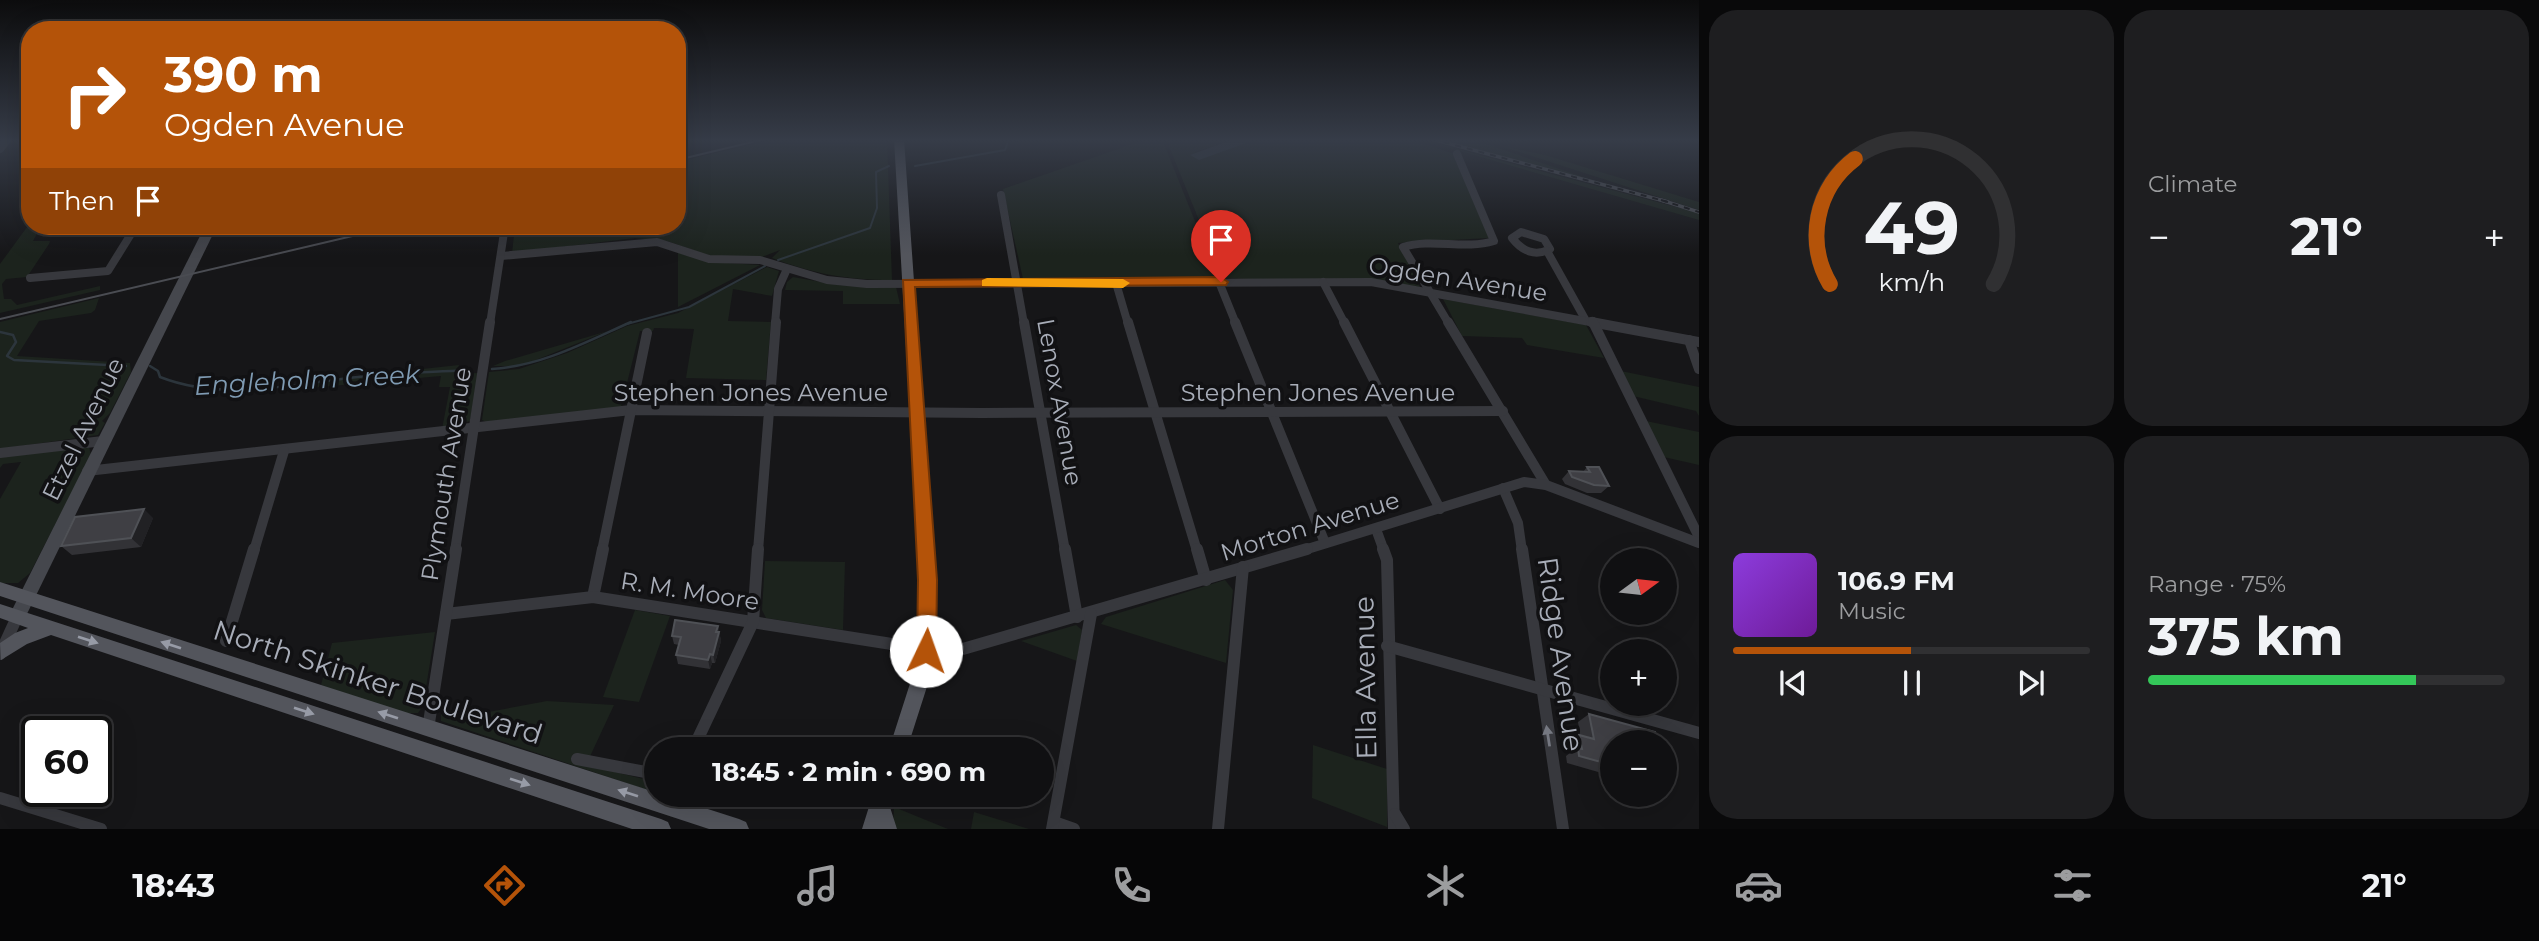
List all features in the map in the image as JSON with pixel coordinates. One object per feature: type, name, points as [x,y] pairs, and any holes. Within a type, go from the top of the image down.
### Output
[{"type":"main road","points":[[901,178],[928,580],[926,651],[901,737]]},
{"type":"main road","name":"North Skinker Boulevard","points":[[0,589],[739,829]]},
{"type":"main road","name":"North Skinker Boulevard","points":[[9,614],[661,829]]},
{"type":"main road","points":[[1,653],[21,638],[51,628]]},
{"type":"main road","points":[[872,829],[879,807]]},
{"type":"main road","points":[[883,807],[887,829]]},
{"type":"street","points":[[1467,178],[1494,241],[1487,244],[1449,241],[1405,245],[1429,293],[1546,485]]},
{"type":"street","name":"Lenox Avenue","points":[[1001,195],[1077,617]]},
{"type":"street","points":[[30,278],[108,271],[130,235]]},
{"type":"street","name":"Etzel Avenue","points":[[1,653],[9,614],[26,597],[206,235]]},
{"type":"street","name":"Plymouth Avenue","points":[[428,729],[504,235]]},
{"type":"street","name":"Ogden Avenue","points":[[501,256],[657,242],[709,260],[760,260],[827,281],[1371,282],[1694,341]]},
{"type":"street","points":[[1547,251],[1588,320],[1699,537]]},
{"type":"street","points":[[699,737],[753,621],[778,289],[787,269]]},
{"type":"street","points":[[1219,282],[1275,413],[1325,543]]},
{"type":"street","points":[[1323,282],[1440,509]]},
{"type":"street","points":[[1116,283],[1206,580]]},
{"type":"street","points":[[593,597],[647,333]]},
{"type":"street","points":[[1694,341],[1699,369]]},
{"type":"street","name":"Stephen Jones Avenue","points":[[87,471],[474,430],[631,410],[1040,413],[1503,411]]},
{"type":"street","points":[[0,453],[103,441]]},
{"type":"street","points":[[226,641],[284,451]]},
{"type":"street","name":"Morton Avenue","points":[[926,651],[949,653],[1091,614],[1524,482],[1546,485],[1699,543]]},
{"type":"street","name":"Ridge Avenue","points":[[1503,488],[1518,523],[1563,829]]},
{"type":"street","name":"Ella Avenue","points":[[1376,528],[1387,560],[1387,646],[1394,829]]},
{"type":"street","points":[[1218,829],[1243,567]]},
{"type":"street","name":"R. M. Moore","points":[[446,614],[593,597],[926,651]]},
{"type":"street","points":[[1074,829],[1053,825],[1091,614]]},
{"type":"street","points":[[1387,646],[1699,733]]},
{"type":"street","points":[[577,759],[644,772]]},
{"type":"street","points":[[0,798],[101,829]]},
{"type":"street","points":[[1392,803],[1404,829]]},
{"type":"shaded area","points":[[686,178],[888,178],[892,280],[859,279],[801,268],[772,258],[780,250],[762,257],[713,257],[667,241],[635,238],[512,253],[514,235],[686,235]]},
{"type":"shaded area","points":[[1036,178],[1178,178],[1213,266],[1214,278],[1023,279],[1003,189]]},
{"type":"shaded area","points":[[1182,178],[1464,178],[1489,238],[1398,243],[1420,287],[1226,278],[1220,272]]},
{"type":"shaded area","points":[[1553,178],[1565,178],[1699,213],[1699,220]]},
{"type":"shaded area","points":[[1599,178],[1619,178],[1699,202],[1699,210]]},
{"type":"shaded area","points":[[21,235],[36,235],[33,241],[50,241],[49,244],[27,277],[6,279],[2,284],[4,299],[11,299],[17,305],[100,286],[100,290],[0,313],[0,264]]},
{"type":"shaded area","points":[[678,250],[710,262],[760,265],[678,307]]},
{"type":"shaded area","points":[[767,267],[779,271],[772,296],[733,289],[728,321],[771,322],[766,380],[686,378],[694,329],[654,328],[653,331],[640,331],[621,407],[489,423],[482,420],[489,372],[519,369],[567,353],[627,326],[678,313]]},
{"type":"shaded area","points":[[793,277],[838,285],[896,287],[900,304],[843,304],[843,291],[785,290],[787,282]]},
{"type":"shaded area","points":[[99,298],[95,310],[91,313],[39,321],[17,356],[130,363],[131,372],[110,413],[102,421],[105,423],[98,435],[0,449],[0,322]]},
{"type":"shaded area","points":[[1443,299],[1586,325],[1604,358],[1527,345],[1522,338],[1462,336]]},
{"type":"shaded area","points":[[608,331],[521,366],[493,366],[505,361]]},
{"type":"shaded area","points":[[459,365],[456,374],[478,373],[470,421],[442,429],[450,387],[439,387],[441,376],[299,389],[302,382]]},
{"type":"shaded area","points":[[1621,371],[1699,387],[1699,416],[1696,411],[1633,396]]},
{"type":"shaded area","points":[[1646,421],[1699,432],[1699,465],[1664,457]]},
{"type":"shaded area","points":[[89,447],[91,455],[30,573],[18,583],[0,583],[0,499],[21,462],[3,464],[0,468],[0,457]]},
{"type":"shaded area","points":[[765,561],[845,562],[843,630],[766,618],[762,610]]},
{"type":"shaded area","points":[[1225,580],[1233,590],[1226,663],[1101,624],[1106,617]]},
{"type":"shaded area","points":[[635,610],[670,616],[639,702],[603,697]]},
{"type":"shaded area","points":[[1076,625],[1082,630],[1077,661],[1021,641]]},
{"type":"shaded area","points":[[435,632],[423,706],[418,713],[403,713],[321,685],[332,643]]},
{"type":"shaded area","points":[[547,701],[614,705],[586,765],[644,779],[644,789],[441,721],[441,713],[456,711],[456,718]]},
{"type":"shaded area","points":[[1313,745],[1387,769],[1387,827],[1312,798]]},
{"type":"shaded area","points":[[894,807],[948,829],[893,829]]},
{"type":"shaded area","points":[[974,812],[1029,829],[971,829]]},
{"type":"building","points":[[1587,467],[1599,467],[1609,486],[1594,485],[1572,477],[1569,471],[1590,472]]},
{"type":"building","points":[[144,509],[131,538],[61,546],[75,517]]},
{"type":"building","points":[[675,620],[718,626],[713,655],[710,654],[708,660],[676,655],[681,637],[672,636]]},
{"type":"building","points":[[1589,714],[1648,730],[1600,730],[1600,762],[1579,756],[1578,748],[1582,749],[1579,735],[1594,739]]},
{"type":"waterway","name":"Engleholm Creek","points":[[778,260],[870,228],[877,208],[876,178]]},
{"type":"waterway","name":"Engleholm Creek","points":[[627,324],[689,307],[765,266]]},
{"type":"waterway","name":"Engleholm Creek","points":[[492,369],[546,358],[631,322]]},
{"type":"waterway","name":"Engleholm Creek","points":[[0,332],[13,335],[16,342],[7,356],[14,360],[126,366]]},
{"type":"waterway","name":"Engleholm Creek","points":[[150,366],[158,371],[160,377],[184,384],[233,390],[372,376],[471,370]]},
{"type":"tram line","points":[[0,319],[357,235]]},
{"type":"railway","points":[[1577,178],[1664,201]]},
{"type":"railway","points":[[1664,201],[1668,202]]},
{"type":"railway","points":[[1664,201],[1699,212]]},
{"type":"slow traffic","points":[[987,283],[1123,283]]},
{"type":"route","points":[[926,651],[928,580],[908,283],[1221,282]]}]
